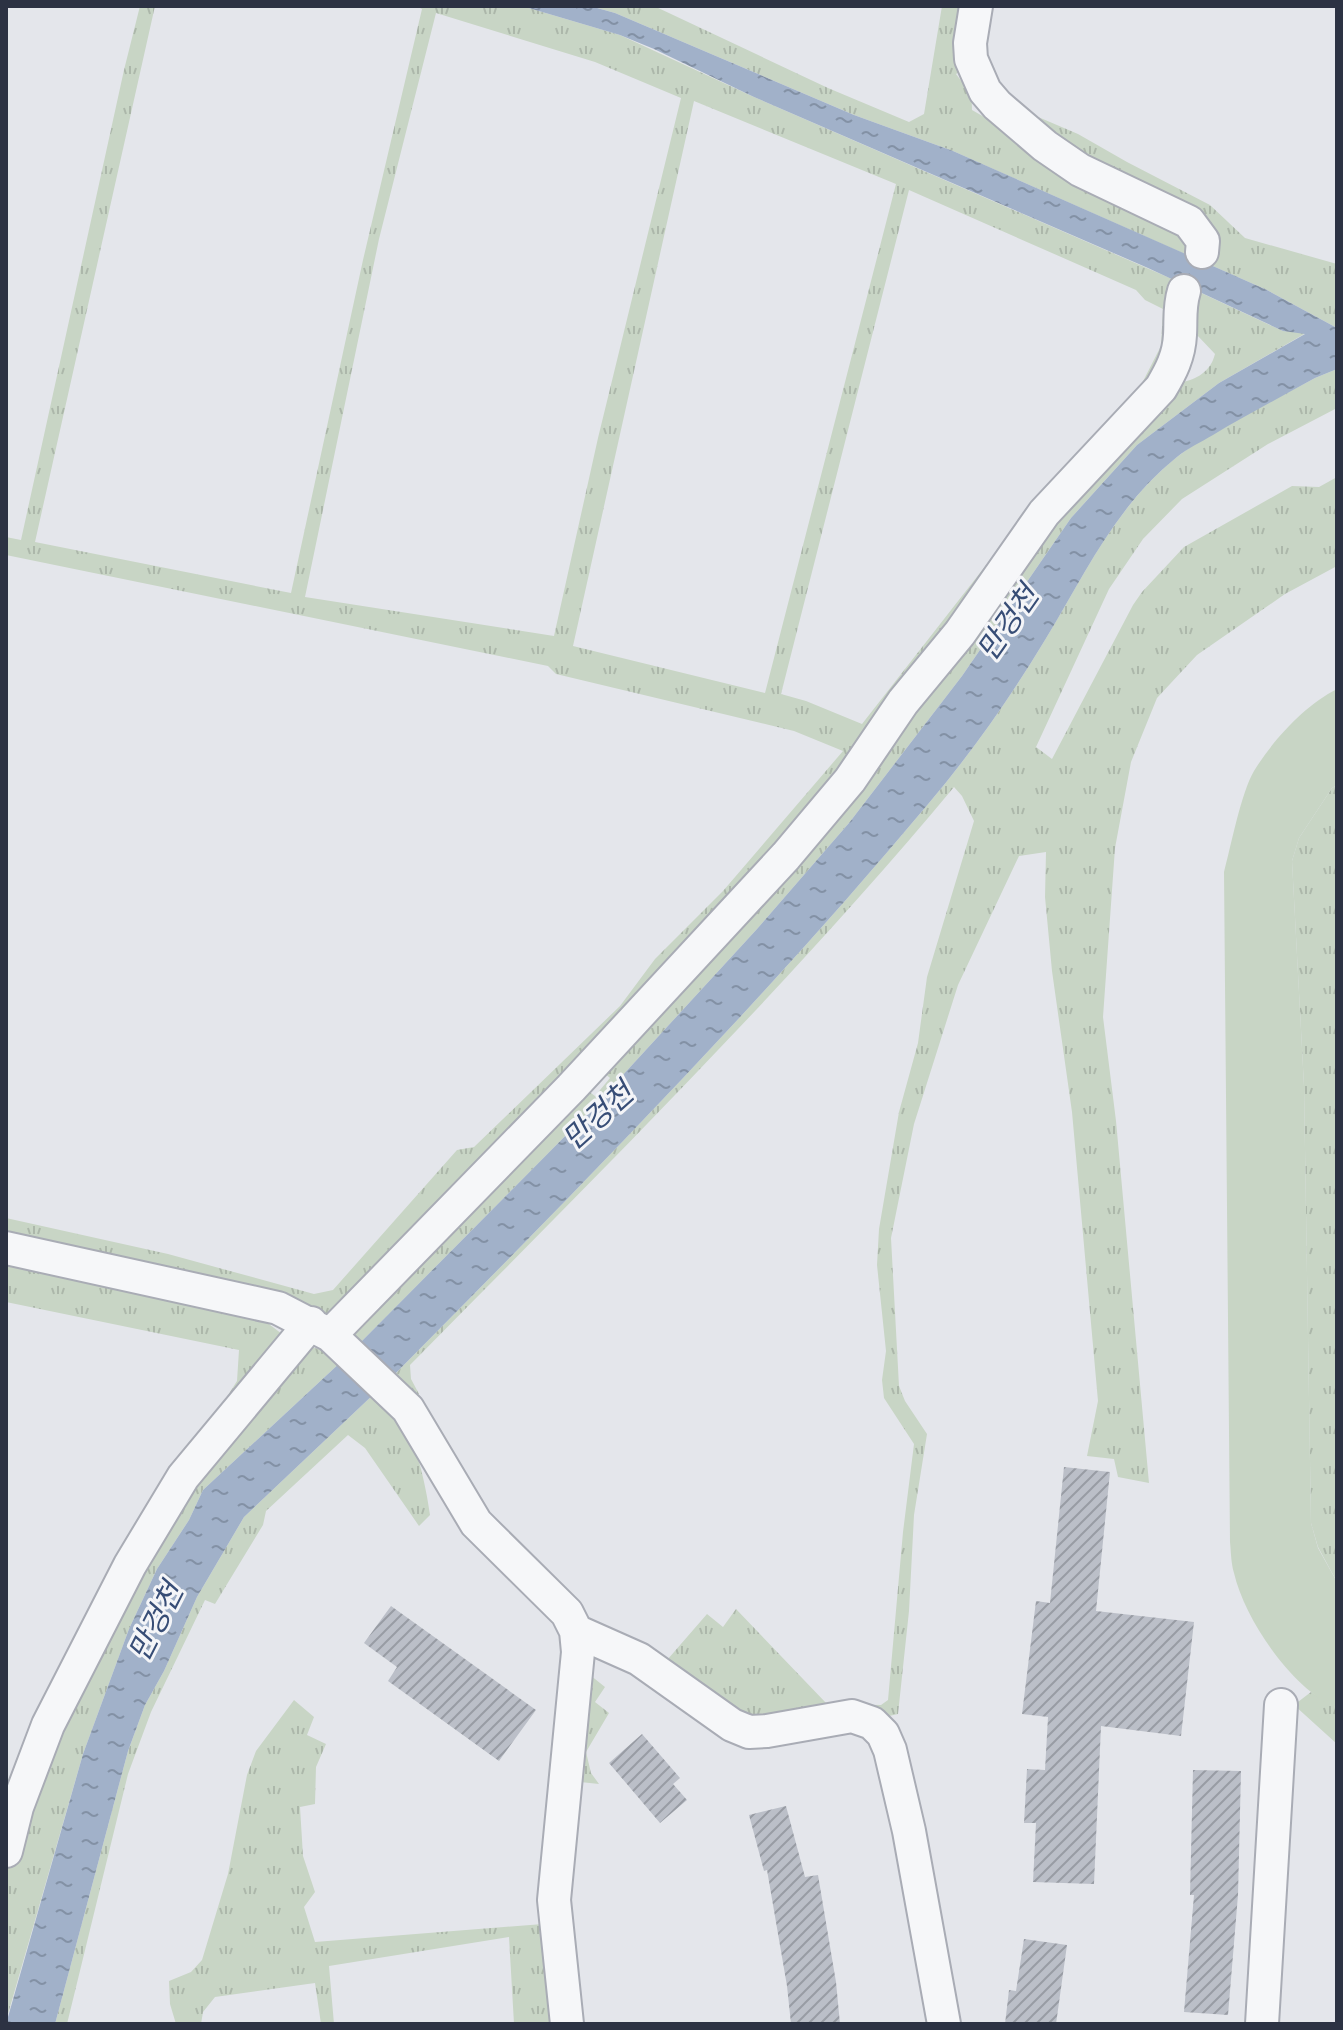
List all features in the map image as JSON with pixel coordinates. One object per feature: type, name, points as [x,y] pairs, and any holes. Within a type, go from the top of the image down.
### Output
[{"type":"street","points":[[976,6],[970,43],[971,59],[985,91],[997,105],[1045,146],[1080,170],[1189,222],[1203,241],[1202,252]]},
{"type":"street","points":[[6,1851],[17,1807],[48,1725],[130,1565],[183,1477],[329,1336],[571,1088],[786,856],[850,780],[903,702],[960,633],[1044,513],[1161,388],[1173,369],[1178,352],[1179,307],[1184,291]]},
{"type":"street","points":[[6,1248],[278,1308],[329,1336],[408,1409],[476,1523],[567,1613],[576,1631],[578,1652],[554,1900],[567,2024]]},
{"type":"street","points":[[576,1631],[639,1659],[732,1725],[749,1732],[852,1716],[872,1723],[883,1734],[890,1750],[909,1831],[944,2024]]},
{"type":"street","points":[[1262,2024],[1281,1705]]},
{"type":"green space","points":[[140,6],[155,6],[35,542],[291,593],[363,260],[422,9],[416,6],[522,6],[620,35],[754,97],[1179,282],[1172,309],[1171,351],[1158,380],[1138,406],[1035,516],[860,754],[788,845],[607,1040],[350,1308],[327,1321],[305,1318],[269,1304],[6,1246],[6,1218],[168,1254],[314,1294],[333,1290],[457,1150],[474,1147],[620,1006],[655,959],[723,891],[843,751],[794,731],[556,674],[548,666],[6,555],[6,537],[21,540]],"holes":[[[436,13],[595,62],[681,98],[598,438],[554,636],[305,597],[379,239]],[[694,101],[896,184],[765,693],[573,646]],[[909,190],[1136,290],[1145,300],[1163,309],[1161,346],[1135,397],[1030,509],[862,724],[781,694]]]},
{"type":"green space","points":[[590,6],[654,6],[828,88],[909,122],[924,114],[942,6],[973,6],[963,70],[956,74],[962,82],[971,81],[972,110],[1193,236],[1187,255],[953,151],[854,115],[615,13]]},
{"type":"green space","points":[[1001,101],[1078,134],[1210,205],[1245,238],[1337,264],[1337,328],[1267,290],[1208,264],[1208,239],[1083,165]]},
{"type":"green space","points":[[1197,291],[1283,331],[1306,333],[1219,383],[1137,445],[1071,518],[962,676],[849,823],[757,929],[588,1113],[357,1346],[350,1336],[580,1085],[595,1096],[610,1078],[597,1067],[893,747],[887,738],[996,587],[1174,384],[1188,381],[1209,367],[1215,354],[1197,335],[1194,327]]},
{"type":"green space","points":[[1337,369],[1337,408],[1268,444],[1182,499],[1143,539],[1109,589],[1036,747],[1052,759],[1133,605],[1184,547],[1292,486],[1319,487],[1337,477],[1337,566],[1285,594],[1197,655],[1157,698],[1131,762],[1115,848],[1103,1017],[1116,1121],[1149,1483],[1118,1477],[1114,1459],[1087,1456],[1098,1401],[1072,1112],[1052,971],[1045,897],[1046,852],[1019,856],[958,985],[914,1124],[891,1238],[899,1386],[927,1434],[914,1515],[909,1611],[898,1714],[880,1718],[750,1723],[661,1667],[707,1614],[723,1627],[736,1609],[827,1704],[881,1705],[888,1700],[914,1444],[884,1398],[882,1380],[886,1351],[877,1265],[879,1229],[899,1112],[918,1043],[927,977],[974,821],[954,787],[756,1010],[410,1365],[411,1379],[419,1394],[413,1399],[391,1378],[733,1024],[929,803],[1004,704],[1103,542],[1136,497],[1177,457],[1208,436]]},
{"type":"green space","points":[[1337,689],[1337,785],[1299,838],[1292,861],[1304,1086],[1311,1523],[1318,1548],[1337,1582],[1337,1708],[1303,1686],[1273,1651],[1248,1611],[1232,1561],[1224,872],[1241,806],[1254,771],[1291,724],[1313,704]]},
{"type":"green space","points":[[1337,785],[1337,1582],[1318,1547],[1311,1523],[1304,1086],[1292,861],[1299,838]]},
{"type":"green space","points":[[6,1263],[265,1321],[282,1334],[188,1459],[237,1381],[239,1350],[6,1302]]},
{"type":"green space","points":[[310,1347],[343,1360],[203,1490],[189,1520],[157,1569],[129,1629],[83,1754],[6,2021],[6,1873],[22,1809],[188,1480]]},
{"type":"green space","points":[[376,1392],[400,1415],[411,1437],[430,1515],[419,1526],[365,1448],[348,1435],[266,1511],[263,1525],[215,1604],[205,1600],[151,1712],[128,1774],[67,2024],[55,2024],[128,1751],[145,1705],[197,1597],[244,1517]]},
{"type":"green space","points":[[590,1675],[605,1687],[595,1702],[609,1713],[586,1752],[591,1773],[599,1784],[571,1781]]},
{"type":"green space","points":[[1311,1692],[1337,1708],[1337,1744],[1294,1705]]},
{"type":"green space","points":[[294,1700],[314,1717],[307,1735],[326,1744],[316,1767],[315,1804],[300,1807],[303,1856],[315,1892],[304,1907],[315,1942],[543,1924],[550,2024],[514,2024],[509,1937],[329,1966],[334,2024],[321,2024],[315,1983],[215,1997],[203,2012],[201,2024],[176,2024],[170,2004],[169,1981],[191,1972],[202,1960],[228,1874],[247,1775],[256,1751]]},
{"type":"water","name":"만겅천","points":[[522,6],[590,6],[615,13],[854,115],[953,151],[1267,290],[1337,328],[1337,369],[1315,378],[1190,448],[1155,477],[1118,520],[1004,704],[929,803],[733,1024],[391,1378],[357,1346],[588,1113],[757,929],[849,823],[962,676],[1071,518],[1137,445],[1219,383],[1305,334],[1283,331],[1148,268],[754,97],[654,49],[620,35]]},
{"type":"water","name":"만겅천","points":[[343,1360],[376,1392],[244,1517],[197,1597],[145,1705],[128,1751],[55,2024],[6,2024],[83,1754],[129,1629],[157,1569],[189,1520],[203,1490]]},
{"type":"building","points":[[1064,1467],[1110,1472],[1096,1611],[1194,1622],[1181,1736],[1101,1726],[1094,1884],[1033,1882],[1036,1823],[1024,1823],[1027,1769],[1045,1770],[1048,1717],[1022,1714],[1036,1601],[1050,1603]]},
{"type":"building","points":[[391,1606],[536,1710],[499,1761],[388,1681],[397,1667],[364,1643]]},
{"type":"building","points":[[642,1734],[680,1778],[673,1784],[687,1800],[660,1823],[609,1763]]},
{"type":"building","points":[[1193,1770],[1241,1771],[1238,1895],[1228,2015],[1184,2012],[1194,1895],[1190,1895]]},
{"type":"building","points":[[786,1806],[805,1877],[818,1875],[840,2024],[791,2024],[767,1870],[764,1871],[749,1815]]},
{"type":"building","points":[[1024,1939],[1067,1945],[1056,2024],[1005,2024],[1009,1990],[1016,1991]]}]
